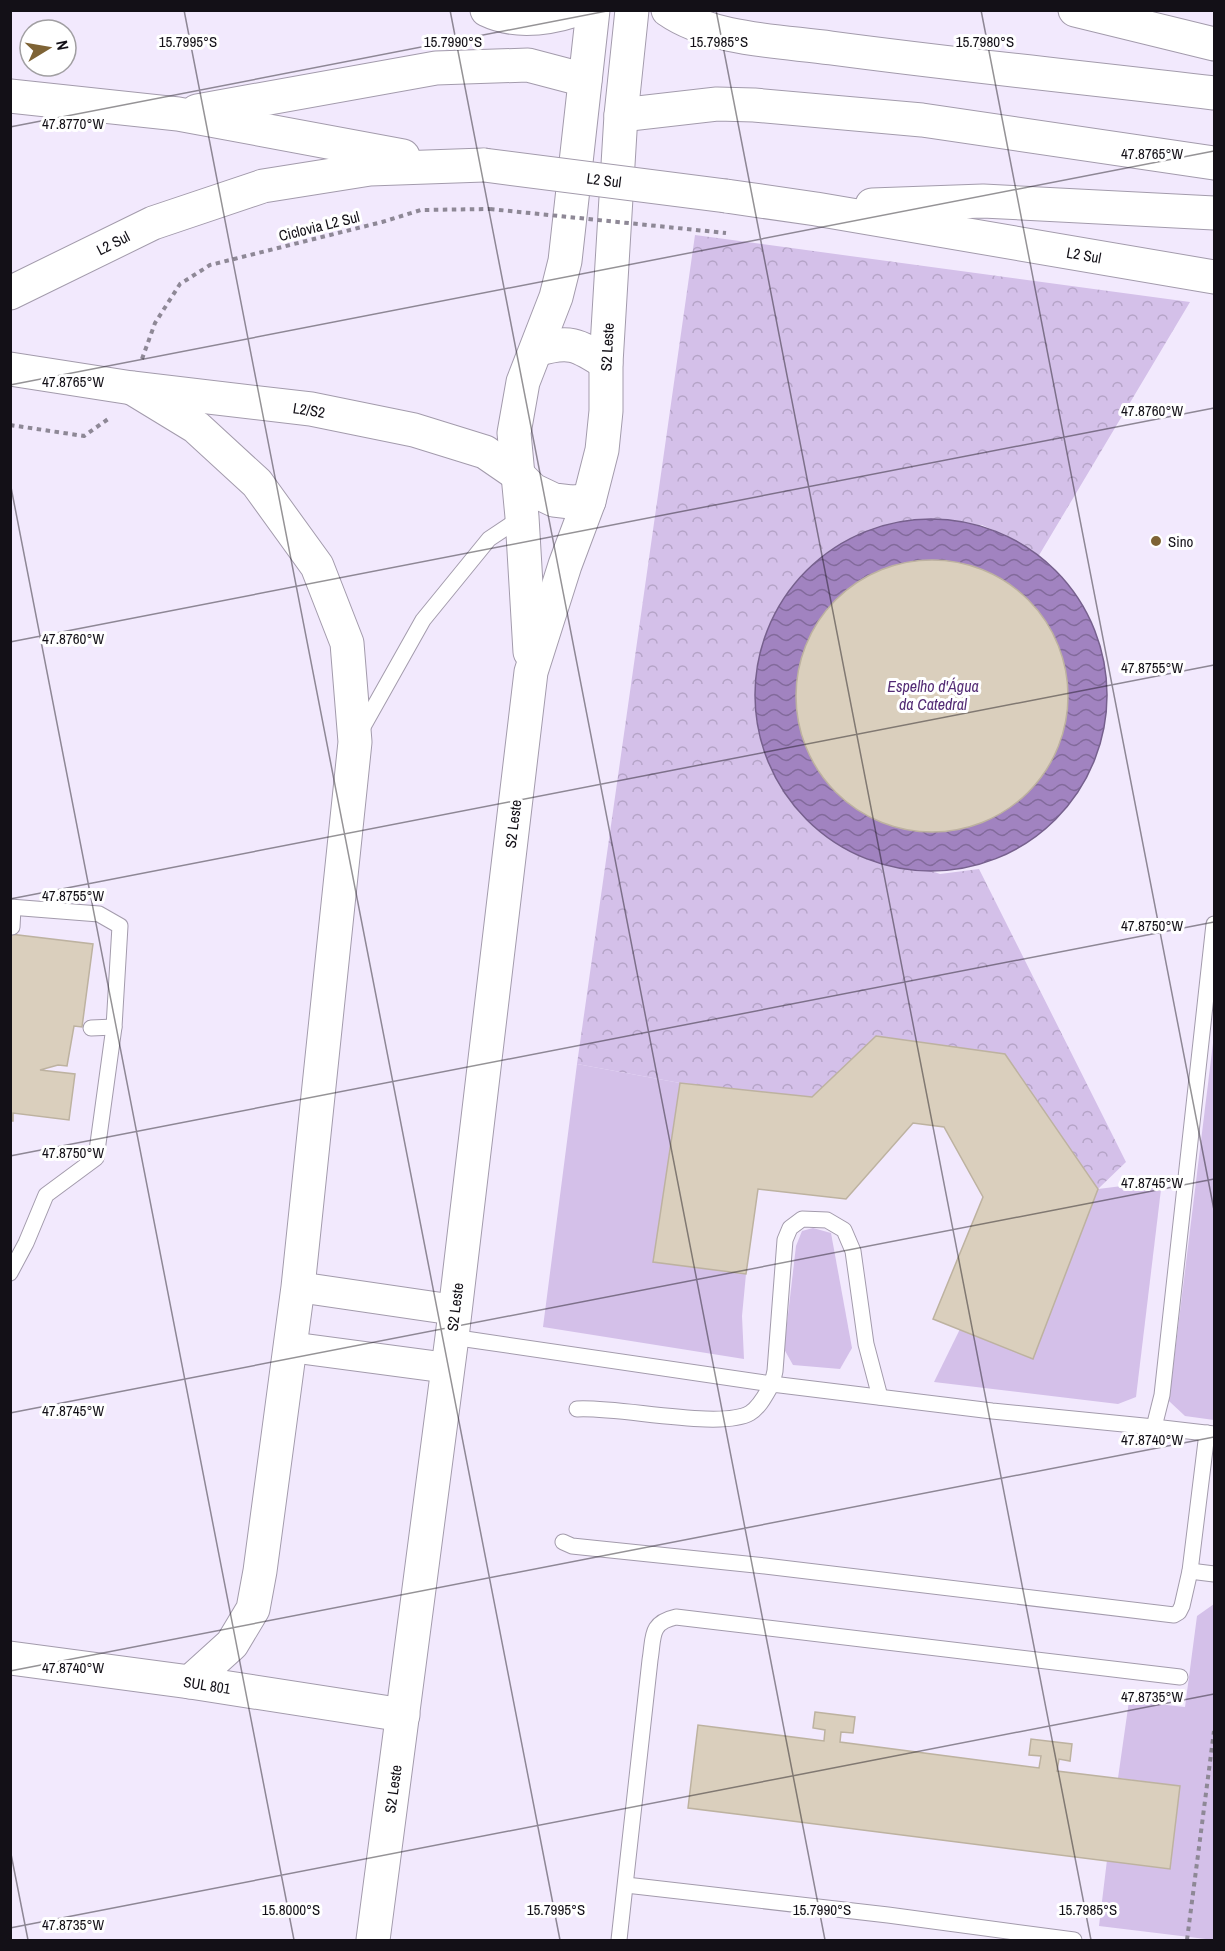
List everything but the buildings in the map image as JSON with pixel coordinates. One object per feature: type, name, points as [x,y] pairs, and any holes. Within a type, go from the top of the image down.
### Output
[{"type":"main road","points":[[487,10],[511,17],[536,19],[575,10]]},
{"type":"main road","name":"S2 Leste","points":[[373,1941],[452,1338],[531,672],[522,517],[514,433],[523,382],[556,297],[565,261],[593,10]]},
{"type":"main road","name":"S2 Leste","points":[[531,672],[565,565],[589,501],[603,450],[621,115],[632,10]]},
{"type":"main road","points":[[668,10],[703,27],[736,35],[1215,93]]},
{"type":"main road","points":[[1075,10],[1215,45]]},
{"type":"main road","points":[[178,114],[436,68],[528,65],[585,80]]},
{"type":"main road","points":[[10,96],[178,114],[472,166]]},
{"type":"main road","points":[[621,115],[707,105],[754,105],[922,120],[1215,163]]},
{"type":"main road","name":"L2 Sul","points":[[10,293],[153,223],[263,186],[370,169],[472,166],[816,209],[1215,277]]},
{"type":"main road","points":[[816,209],[983,201],[1215,213]]},
{"type":"main road","points":[[536,350],[558,343],[581,347],[606,363]]},
{"type":"main road","name":"L2/S2","points":[[10,369],[132,388],[311,409],[414,430],[485,452],[517,474],[533,490],[554,500],[589,501]]},
{"type":"main road","points":[[132,388],[196,427],[257,483],[317,566],[347,643],[355,742],[298,1287],[260,1571],[253,1609],[232,1644],[190,1682]]},
{"type":"main road","name":"SUL 801","points":[[10,1659],[190,1682],[403,1715]]},
{"type":"street","points":[[298,1287],[452,1338]]},
{"type":"street","points":[[290,1347],[452,1338]]},
{"type":"lane","points":[[355,742],[423,620],[489,539],[522,517]]},
{"type":"lane","points":[[10,1274],[27,1243],[46,1195],[96,1158],[114,1027],[120,926],[99,914],[12,908],[12,927]]},
{"type":"lane","points":[[1154,1427],[1162,1395],[1215,924]]},
{"type":"lane","points":[[90,1028],[114,1027]]},
{"type":"lane","points":[[578,1409],[704,1419],[739,1418],[756,1408],[772,1384],[775,1371],[785,1240],[790,1228],[802,1220],[827,1220],[844,1230],[853,1251],[866,1344],[880,1397]]},
{"type":"lane","points":[[452,1338],[772,1384],[1211,1433],[1190,1570],[1179,1612],[1174,1615],[765,1566],[572,1546],[563,1542]]},
{"type":"lane","points":[[1190,1570],[1215,1574]]},
{"type":"lane","points":[[619,1941],[650,1660],[656,1626],[663,1620],[676,1617],[1180,1677]]},
{"type":"lane","points":[[626,1885],[888,1915],[1074,1941]]},
{"type":"path","name":"Ciclovia L2 Sul","points":[[10,425],[84,436],[119,410],[132,388],[155,322],[180,284],[210,265],[421,210],[490,208],[726,233]]},
{"type":"path","points":[[1187,1941],[1215,1731]]},
{"type":"green space","points":[[695,235],[1190,302],[1038,557],[1011,538],[982,525],[912,519],[755,712],[778,772],[820,831],[940,874],[979,869],[1126,1162],[1098,1189],[1004,1054],[876,1036],[812,1097],[680,1083],[577,1064]]},
{"type":"green space","points":[[1214,1035],[1214,1420],[1185,1416],[1169,1401]]},
{"type":"green space","points":[[577,1064],[680,1083],[653,1262],[746,1274],[742,1316],[744,1359],[543,1327]]},
{"type":"green space","points":[[1162,1181],[1136,1397],[1118,1404],[934,1382],[960,1329],[1098,1189]]},
{"type":"green space","points":[[813,1228],[831,1233],[852,1348],[840,1369],[793,1365],[784,1349],[796,1246],[802,1231]]},
{"type":"green space","points":[[1214,1604],[1214,1940],[1099,1926],[1107,1860],[1170,1869],[1180,1786],[1118,1778],[1129,1701],[1185,1707],[1197,1616]]},
{"type":"water","name":"Espelho d'Água da Catedral","points":[[931,519],[965,523],[998,533],[1029,549],[1055,571],[1077,597],[1093,628],[1103,661],[1107,695],[1103,729],[1093,762],[1077,793],[1055,819],[1029,841],[998,857],[965,867],[931,871],[897,867],[864,857],[833,841],[807,819],[785,793],[769,762],[759,729],[755,695],[759,661],[769,628],[785,597],[807,571],[833,549],[864,533],[897,523]]},
{"type":"place","name":"Sino","points":[[1156,541]]}]
